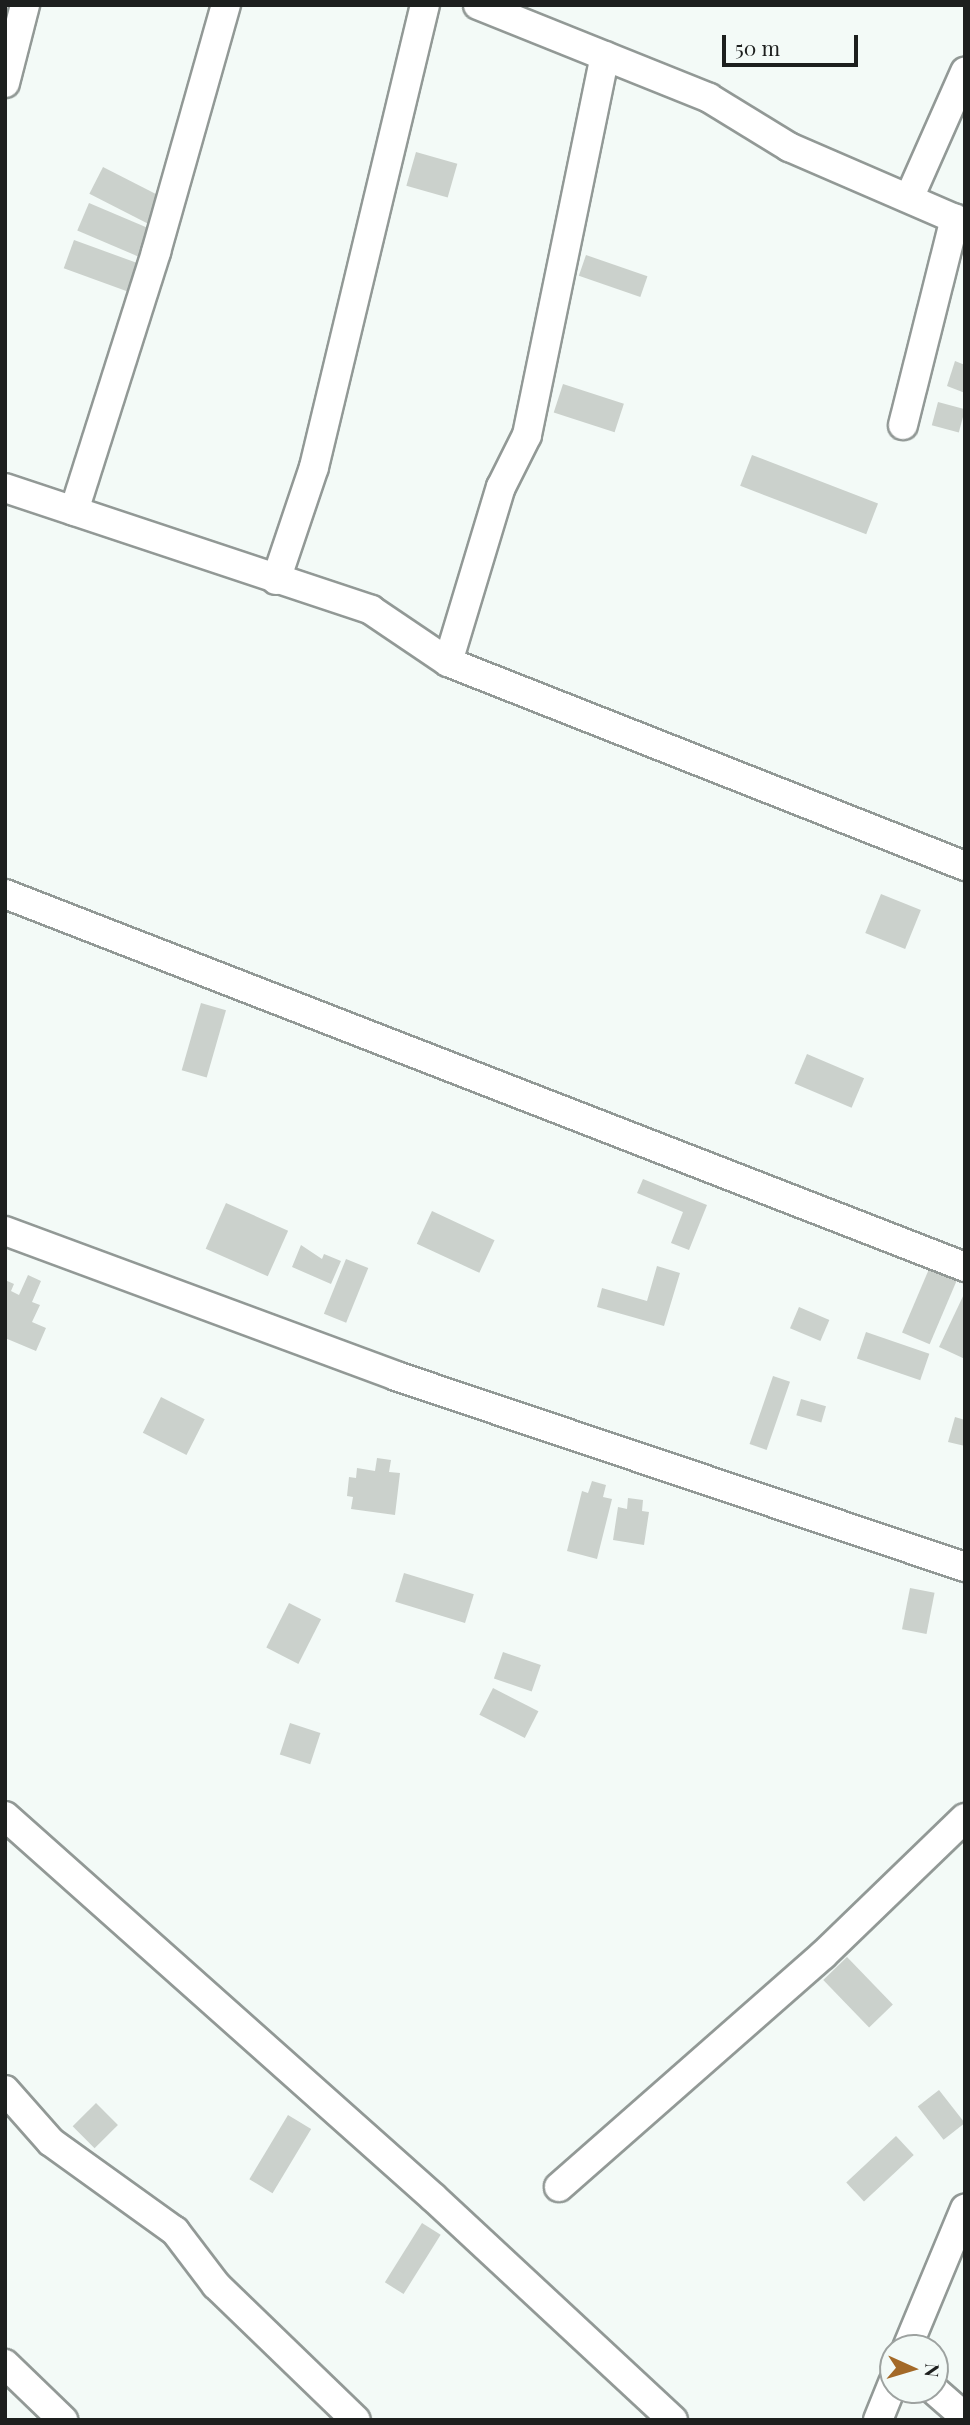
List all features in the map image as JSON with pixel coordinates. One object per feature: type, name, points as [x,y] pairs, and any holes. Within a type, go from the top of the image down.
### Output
[{"type":"street","points":[[5,83],[25,5]]},
{"type":"street","points":[[74,511],[156,252],[226,5]]},
{"type":"street","points":[[276,580],[314,467],[425,5]]},
{"type":"street","points":[[478,5],[709,98],[789,147],[910,196],[960,220],[903,425]]},
{"type":"street","points":[[449,662],[501,487],[527,435],[605,56]]},
{"type":"street","points":[[910,196],[965,72]]},
{"type":"street","points":[[5,488],[371,610],[449,662],[965,866]]},
{"type":"street","points":[[5,894],[965,1267]]},
{"type":"street","points":[[5,1231],[396,1376],[965,1567]]},
{"type":"street","points":[[5,1816],[244,2033],[434,2198],[673,2420]]},
{"type":"street","points":[[559,2187],[823,1955],[965,1818]]},
{"type":"street","points":[[5,2090],[51,2142],[175,2231],[216,2284],[356,2420]]},
{"type":"street","points":[[913,2334],[965,2209]]},
{"type":"street","points":[[5,2364],[63,2420]]},
{"type":"street","points":[[949,2403],[965,2417]]},
{"type":"building","points":[[416,152],[457,164],[448,197],[406,186]]},
{"type":"building","points":[[103,167],[167,200],[154,226],[89,194]]},
{"type":"building","points":[[89,203],[150,229],[138,256],[77,231]]},
{"type":"building","points":[[74,240],[138,263],[128,291],[64,268]]},
{"type":"building","points":[[586,255],[647,276],[640,297],[579,276]]},
{"type":"building","points":[[955,361],[965,365],[965,393],[947,386]]},
{"type":"building","points":[[563,384],[624,404],[615,432],[554,413]]},
{"type":"building","points":[[938,402],[965,409],[959,432],[932,425]]},
{"type":"building","points":[[752,455],[878,503],[866,534],[740,486]]},
{"type":"building","points":[[881,894],[921,910],[905,949],[865,933]]},
{"type":"building","points":[[201,1003],[226,1010],[207,1077],[182,1070]]},
{"type":"building","points":[[807,1054],[864,1078],[852,1108],[794,1083]]},
{"type":"building","points":[[643,1179],[707,1205],[689,1250],[671,1243],[683,1212],[637,1193]]},
{"type":"building","points":[[226,1203],[288,1231],[268,1276],[206,1249]]},
{"type":"building","points":[[432,1211],[495,1240],[479,1273],[417,1244]]},
{"type":"building","points":[[301,1245],[322,1259],[324,1254],[341,1261],[331,1284],[292,1267]]},
{"type":"building","points":[[346,1259],[368,1268],[346,1323],[324,1314]]},
{"type":"building","points":[[657,1266],[680,1273],[664,1326],[597,1307],[602,1288],[647,1301]]},
{"type":"building","points":[[929,1269],[957,1281],[930,1344],[902,1333]]},
{"type":"building","points":[[28,1275],[41,1281],[32,1302],[40,1305],[32,1322],[46,1328],[36,1351],[5,1338],[5,1280],[14,1284],[11,1291],[19,1295]]},
{"type":"building","points":[[965,1292],[965,1359],[939,1347]]},
{"type":"building","points":[[799,1307],[829,1320],[820,1341],[790,1328]]},
{"type":"building","points":[[866,1332],[929,1354],[920,1380],[857,1358]]},
{"type":"building","points":[[773,1376],[790,1382],[767,1450],[750,1444]]},
{"type":"building","points":[[161,1397],[205,1419],[186,1455],[143,1433]]},
{"type":"building","points":[[801,1399],[826,1406],[821,1423],[796,1415]]},
{"type":"building","points":[[955,1417],[965,1420],[965,1446],[948,1442]]},
{"type":"building","points":[[377,1458],[391,1460],[389,1472],[400,1473],[395,1515],[351,1509],[353,1497],[347,1496],[349,1477],[356,1478],[357,1468],[375,1471]]},
{"type":"building","points":[[592,1481],[606,1485],[603,1497],[612,1499],[597,1559],[567,1551],[582,1491],[588,1493]]},
{"type":"building","points":[[628,1498],[643,1500],[642,1511],[649,1512],[644,1545],[613,1540],[618,1507],[627,1509]]},
{"type":"building","points":[[404,1573],[474,1594],[465,1623],[395,1602]]},
{"type":"building","points":[[910,1588],[935,1593],[927,1634],[902,1629]]},
{"type":"building","points":[[289,1603],[321,1619],[298,1664],[266,1648]]},
{"type":"building","points":[[503,1652],[541,1665],[532,1691],[494,1678]]},
{"type":"building","points":[[493,1688],[538,1711],[525,1738],[479,1715]]},
{"type":"building","points":[[290,1723],[320,1733],[310,1764],[280,1754]]},
{"type":"building","points":[[847,1957],[893,2004],[869,2027],[823,1980]]},
{"type":"building","points":[[939,2090],[965,2123],[944,2140],[918,2107]]},
{"type":"building","points":[[96,2103],[118,2125],[95,2148],[73,2126]]},
{"type":"building","points":[[288,2115],[311,2129],[273,2193],[249,2179]]},
{"type":"building","points":[[896,2136],[914,2155],[864,2201],[846,2182]]},
{"type":"building","points":[[422,2223],[441,2235],[404,2294],[385,2282]]}]
